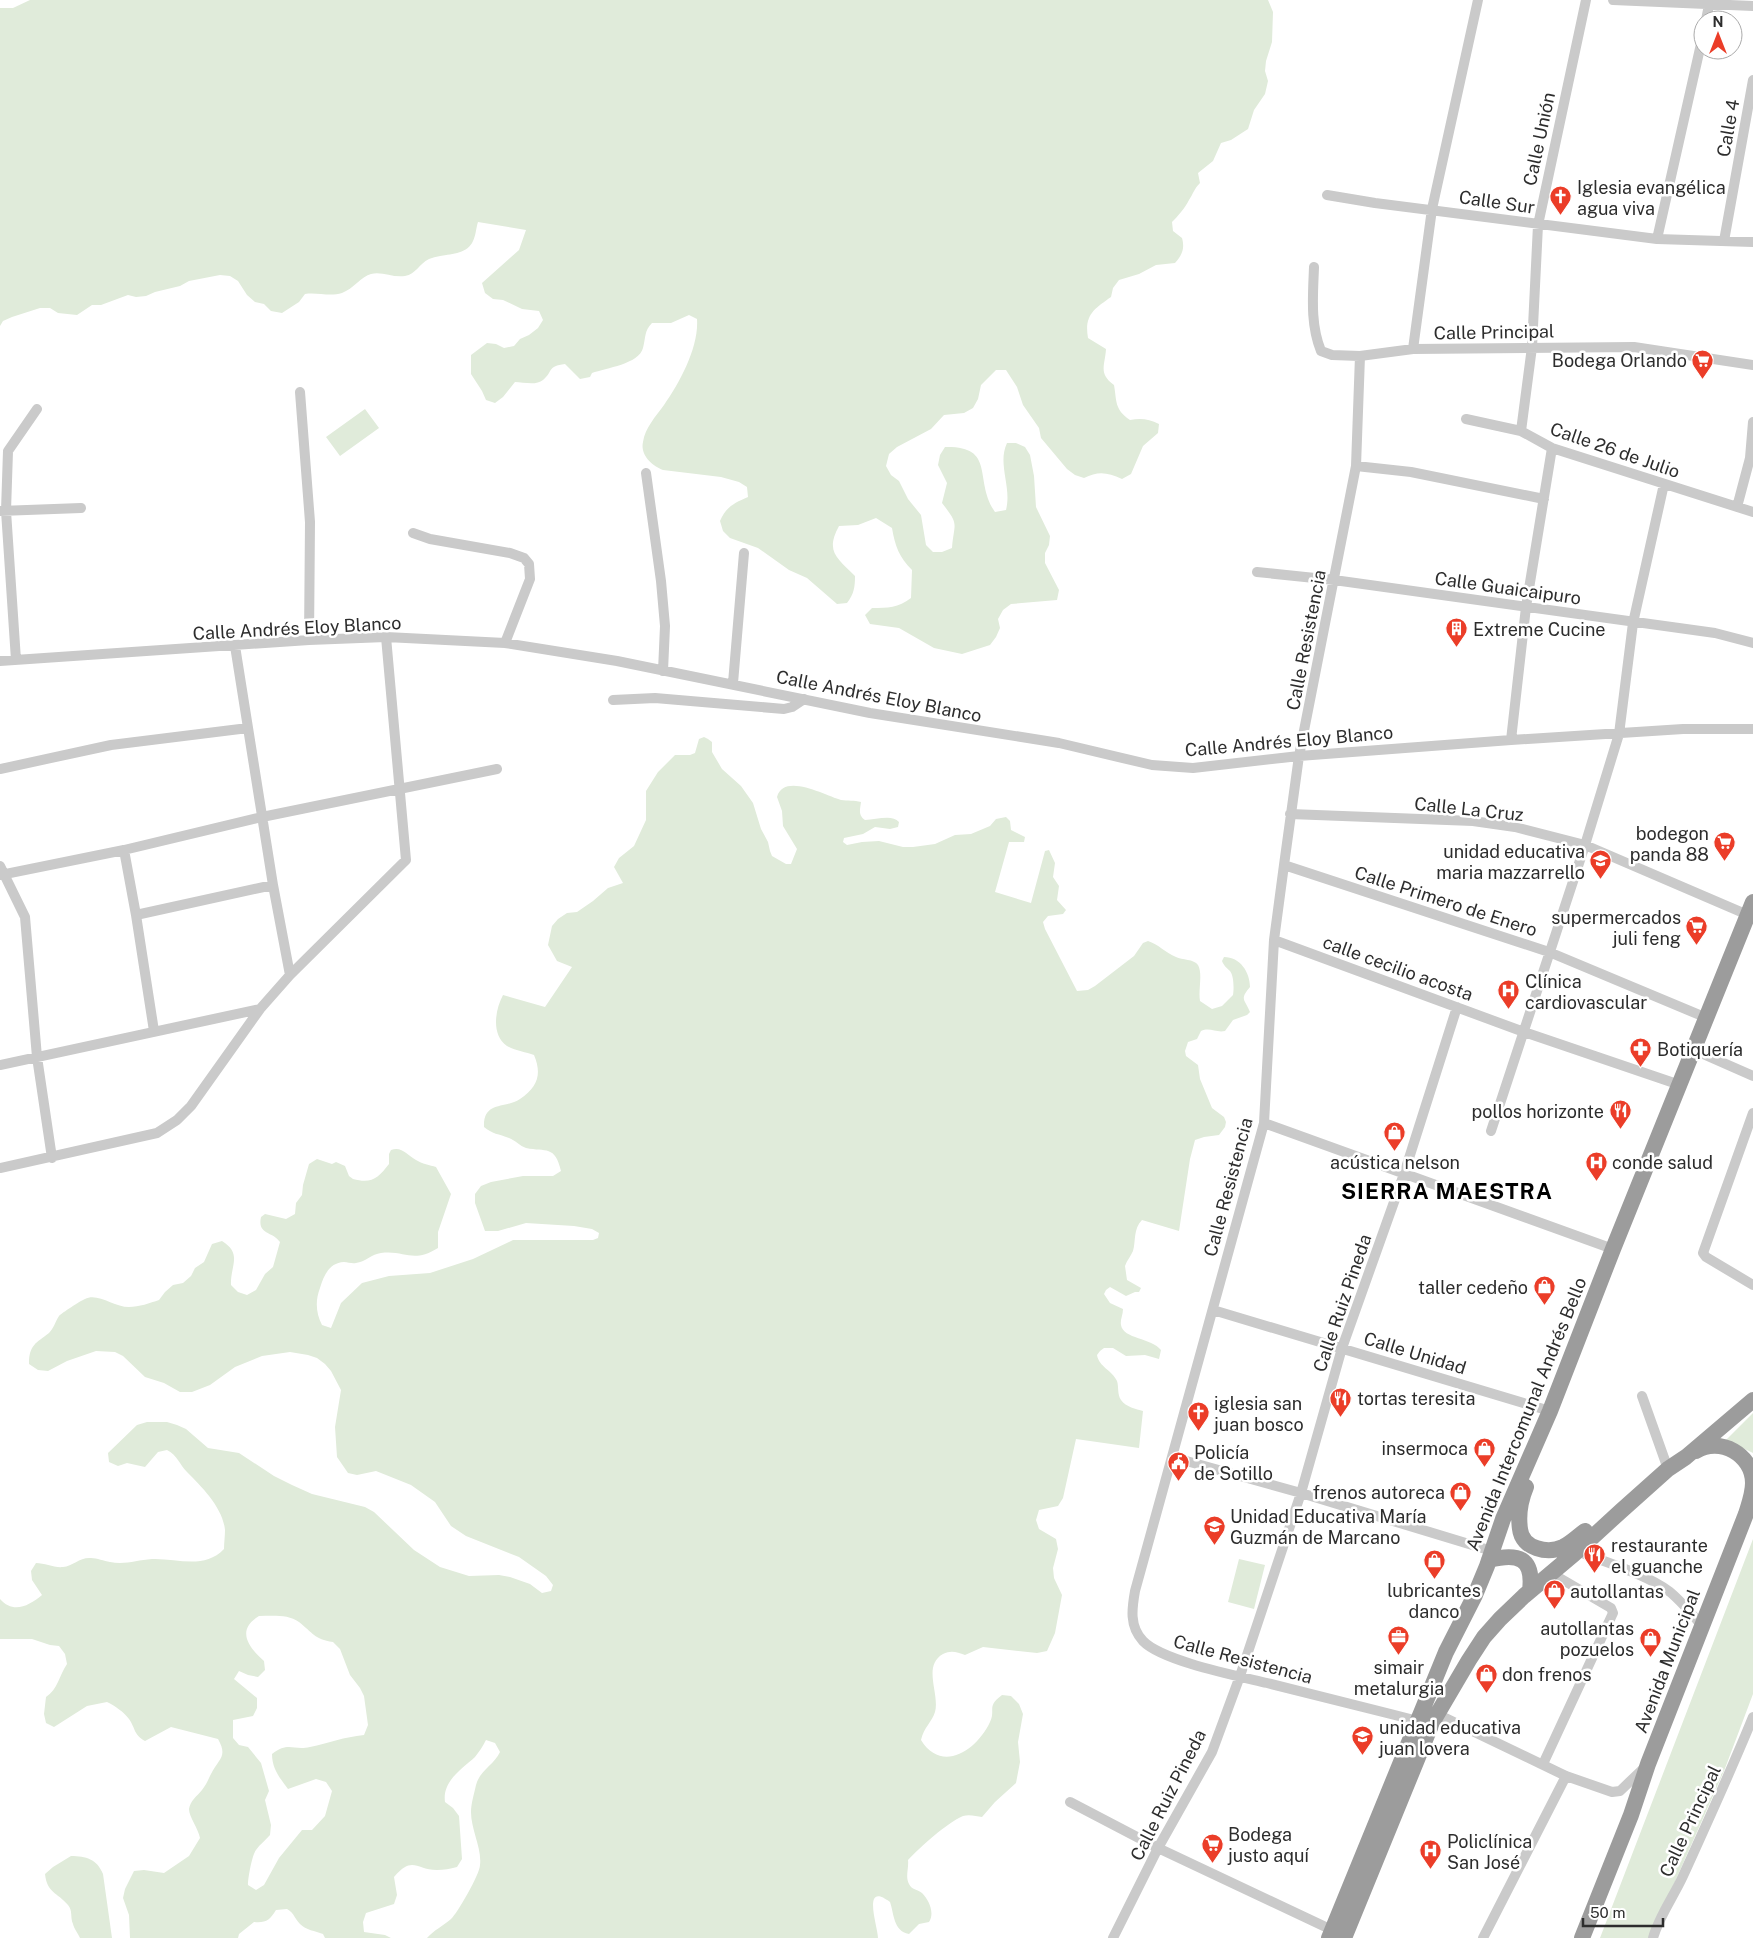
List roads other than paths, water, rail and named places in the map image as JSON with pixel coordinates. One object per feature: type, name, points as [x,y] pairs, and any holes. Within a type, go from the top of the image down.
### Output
[{"type":"highway","name":"Avenida Intercomunal Andrés Bello","points":[[1335,1935],[1418,1721],[1446,1652],[1475,1595],[1503,1518],[1550,1411],[1750,908]]},
{"type":"highway","points":[[1335,1935],[1437,1714],[1484,1637],[1530,1591],[1620,1511],[1753,1400]]},
{"type":"highway","points":[[1550,1411],[1545,1433],[1521,1506],[1520,1530],[1523,1538],[1531,1546],[1541,1551],[1551,1551],[1564,1547],[1600,1518],[1620,1511]]},
{"type":"highway","name":"Avenida Municipal","points":[[1588,1932],[1648,1764],[1746,1514],[1751,1496],[1753,1483],[1751,1470],[1737,1452],[1721,1446],[1702,1447],[1686,1457]]},
{"type":"highway","name":"Avenida Municipal","points":[[1588,1932],[1753,1519]]},
{"type":"highway","points":[[1491,1555],[1507,1556],[1523,1561],[1530,1571],[1530,1591]]},
{"type":"street","points":[[1413,349],[1432,209],[1478,0]]},
{"type":"street","name":"Calle Unión","points":[[1532,347],[1538,225],[1586,0]]},
{"type":"street","points":[[1613,0],[1753,6]]},
{"type":"street","points":[[1657,239],[1697,60]]},
{"type":"street","name":"Calle 4","points":[[1724,241],[1753,80]]},
{"type":"street","name":"Calle Sur","points":[[1327,195],[1538,225],[1657,239],[1753,242]]},
{"type":"street","name":"Calle Principal","points":[[1314,267],[1312,302],[1317,340],[1321,351],[1332,355],[1360,356],[1413,349],[1634,347],[1753,365]]},
{"type":"street","points":[[1522,431],[1532,347]]},
{"type":"street","name":"Calle Resistencia","points":[[1360,356],[1356,466],[1299,756],[1274,940],[1264,1123],[1132,1607],[1133,1626],[1142,1640],[1161,1653],[1240,1676],[1418,1721]]},
{"type":"street","points":[[300,392],[310,522],[309,640]]},
{"type":"street","points":[[16,660],[3,511],[8,451],[37,409]]},
{"type":"street","name":"Calle 26 de Julio","points":[[1466,419],[1522,431],[1552,448],[1753,512]]},
{"type":"street","points":[[1737,507],[1750,458],[1753,422]]},
{"type":"street","points":[[1511,740],[1526,607],[1552,448]]},
{"type":"street","points":[[1356,466],[1411,472],[1544,499]]},
{"type":"street","points":[[646,473],[661,581],[665,626],[663,671]]},
{"type":"street","points":[[1491,1131],[1585,845],[1619,734],[1634,623],[1664,484]]},
{"type":"street","points":[[3,511],[81,508]]},
{"type":"street","points":[[413,533],[430,539],[510,553],[524,558],[529,564],[530,580],[505,642]]},
{"type":"street","points":[[733,683],[744,553]]},
{"type":"street","name":"Calle Guaicaipuro","points":[[1257,572],[1334,580],[1715,633],[1753,643]]},
{"type":"street","points":[[0,1168],[52,1158],[157,1133],[177,1120],[191,1106],[260,1009],[290,976],[406,860],[386,638]]},
{"type":"street","name":"Calle Andrés Eloy Blanco","points":[[0,661],[309,640],[386,638],[505,642],[733,683],[889,716],[1059,743],[1152,765],[1193,768],[1299,756],[1511,740],[1682,729],[1753,729]]},
{"type":"street","points":[[234,646],[273,885],[290,976]]},
{"type":"street","points":[[612,700],[655,698],[784,709],[792,707],[804,699]]},
{"type":"street","points":[[0,769],[111,745],[248,728]]},
{"type":"street","points":[[52,1158],[37,1057],[26,917],[1,872],[124,850],[262,817],[497,769]]},
{"type":"street","name":"Calle La Cruz","points":[[1290,814],[1473,821],[1515,827],[1585,845],[1750,908]]},
{"type":"street","points":[[124,850],[154,1031]]},
{"type":"street","name":"Calle Primero de Enero","points":[[1284,865],[1549,952],[1707,1018]]},
{"type":"street","points":[[136,915],[273,885]]},
{"type":"street","name":"calle cecilio acosta","points":[[1274,940],[1524,1032],[1680,1085]]},
{"type":"street","name":"Calle Ruiz Pineda","points":[[1113,1938],[1158,1848],[1212,1752],[1240,1676],[1301,1493],[1342,1348],[1404,1174],[1456,1007]]},
{"type":"street","points":[[0,1065],[260,1009]]},
{"type":"street","points":[[1694,1050],[1753,1076]]},
{"type":"street","points":[[1753,1113],[1704,1253],[1706,1257],[1753,1285]]},
{"type":"street","points":[[1264,1123],[1613,1249]]},
{"type":"street","name":"Calle Unidad","points":[[1213,1310],[1550,1411]]},
{"type":"street","points":[[1642,1396],[1668,1469]]},
{"type":"street","points":[[1172,1457],[1301,1493],[1491,1555]]},
{"type":"street","points":[[1577,1551],[1656,1583],[1670,1592],[1702,1626]]},
{"type":"street","points":[[1543,1764],[1613,1613],[1611,1608],[1551,1574]]},
{"type":"street","points":[[1437,1714],[1566,1776],[1612,1792],[1620,1791],[1648,1764]]},
{"type":"street","name":"Calle Principal","points":[[1653,1938],[1656,1928],[1681,1880],[1729,1775],[1753,1717]]},
{"type":"street","points":[[1483,1938],[1566,1776]]},
{"type":"street","points":[[1070,1802],[1158,1848],[1335,1935]]},
{"type":"place","name":"Iglesia evangélica agua viva","points":[[1561,216]]},
{"type":"place","name":"Bodega Orlando","points":[[1703,379]]},
{"type":"place","name":"Extreme Cucine","points":[[1457,648]]},
{"type":"place","name":"bodegon panda 88","points":[[1725,862]]},
{"type":"place","name":"unidad educativa maria mazzarrello","points":[[1601,880]]},
{"type":"place","name":"supermercados juli feng","points":[[1697,946]]},
{"type":"place","name":"Clínica cardiovascular","points":[[1509,1010]]},
{"type":"place","name":"Botiquería","points":[[1641,1068]]},
{"type":"place","name":"pollos horizonte","points":[[1620,1130]]},
{"type":"place","name":"acústica nelson","points":[[1395,1151]]},
{"type":"place","name":"conde salud","points":[[1596,1181]]},
{"type":"place","name":"taller cedeño","points":[[1544,1306]]},
{"type":"place","name":"tortas teresita","points":[[1341,1417]]},
{"type":"place","name":"iglesia san juan bosco","points":[[1198,1432]]},
{"type":"place","name":"insermoca","points":[[1484,1467]]},
{"type":"place","name":"Policía de Sotillo","points":[[1178,1481]]},
{"type":"place","name":"frenos autoreca","points":[[1461,1511]]},
{"type":"place","name":"Unidad Educativa María Guzmán de Marcano","points":[[1214,1545]]},
{"type":"place","name":"restaurante el guanche","points":[[1595,1574]]},
{"type":"place","name":"lubricantes danco","points":[[1434,1579]]},
{"type":"place","name":"autollantas","points":[[1554,1610]]},
{"type":"place","name":"simair metalurgia","points":[[1399,1656]]},
{"type":"place","name":"autollantas pozuelos","points":[[1650,1657]]},
{"type":"place","name":"don frenos","points":[[1486,1693]]},
{"type":"place","name":"unidad educativa juan lovera","points":[[1363,1756]]},
{"type":"place","name":"Bodega justo aquí","points":[[1212,1863]]},
{"type":"place","name":"Policlínica San José","points":[[1431,1870]]},
{"type":"district","name":"SIERRA MAESTRA","points":[[1447,1191]]}]
